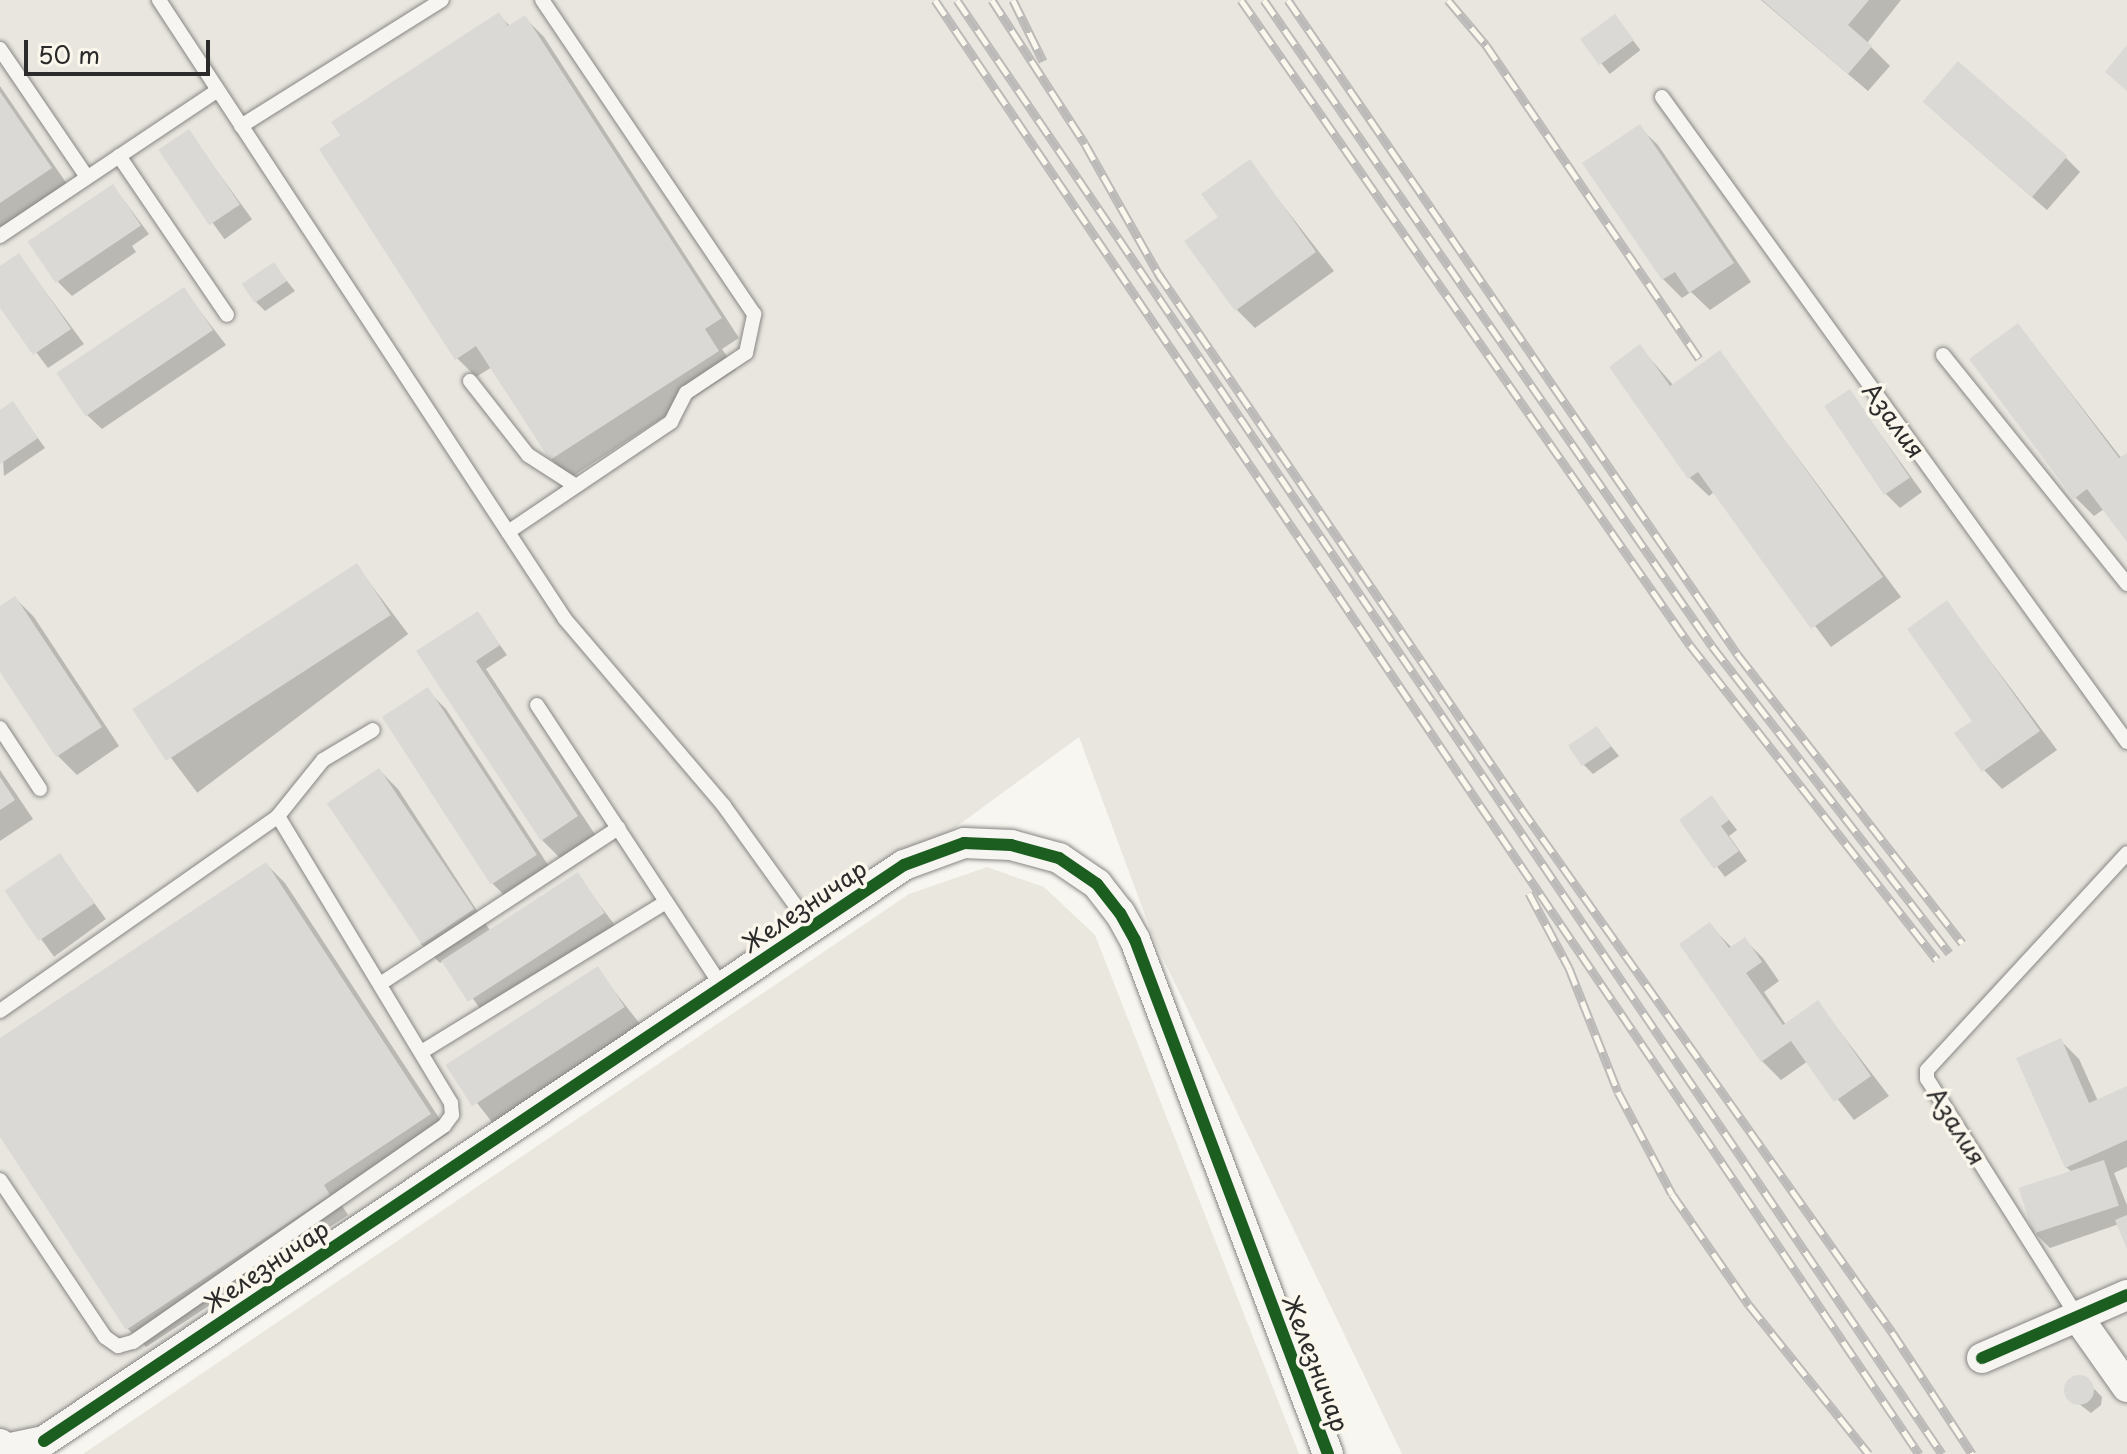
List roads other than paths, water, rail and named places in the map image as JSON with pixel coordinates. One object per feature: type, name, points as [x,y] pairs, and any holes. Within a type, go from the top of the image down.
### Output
[{"type":"street","name":"Железничар","points":[[4,1449],[44,1441],[904,865],[964,843],[1011,845],[1059,858],[1097,884],[1135,940],[1328,1454]]},
{"type":"street","points":[[1982,1358],[2127,1295]]},
{"type":"street","name":"Азалия","points":[[2077,1316],[2127,1387]]},
{"type":"lane","points":[[159,0],[565,619],[724,806],[811,927]]},
{"type":"lane","points":[[241,126],[442,0]]},
{"type":"lane","points":[[508,532],[671,422],[686,393],[746,353],[754,314],[542,0]]},
{"type":"lane","points":[[0,49],[87,177]]},
{"type":"lane","points":[[0,236],[218,90]]},
{"type":"lane","name":"Азалия","points":[[1662,97],[2127,742]]},
{"type":"lane","points":[[119,156],[227,315]]},
{"type":"lane","points":[[1943,355],[2127,584]]},
{"type":"lane","points":[[470,381],[528,455],[576,486]]},
{"type":"lane","points":[[537,705],[722,987]]},
{"type":"lane","points":[[0,728],[40,789]]},
{"type":"lane","points":[[0,1011],[278,816],[323,760],[373,730]]},
{"type":"lane","points":[[0,1180],[105,1337],[118,1346],[133,1342],[444,1126],[452,1115],[451,1103],[423,1051],[278,816]]},
{"type":"lane","points":[[380,984],[618,828]]},
{"type":"lane","name":"Азалия","points":[[2077,1316],[1927,1079],[1927,1070],[2127,853]]},
{"type":"lane","points":[[423,1051],[666,902]]},
{"type":"railway","points":[[935,0],[1919,1454]]},
{"type":"railway","points":[[957,0],[1942,1454]]},
{"type":"railway","points":[[992,0],[1085,144],[1162,280]]},
{"type":"railway","points":[[1013,0],[1043,61]]},
{"type":"railway","points":[[1241,0],[1690,645],[1937,960]]},
{"type":"railway","points":[[1264,0],[1712,646],[1949,953]]},
{"type":"railway","points":[[1288,0],[1738,655],[1962,943]]},
{"type":"railway","points":[[1448,0],[1486,45],[1699,359]]},
{"type":"railway","points":[[1158,273],[1521,808],[1892,1332],[1972,1454]]},
{"type":"railway","points":[[1529,893],[1569,968],[1618,1092],[1672,1194],[1749,1305],[1869,1454]]}]
